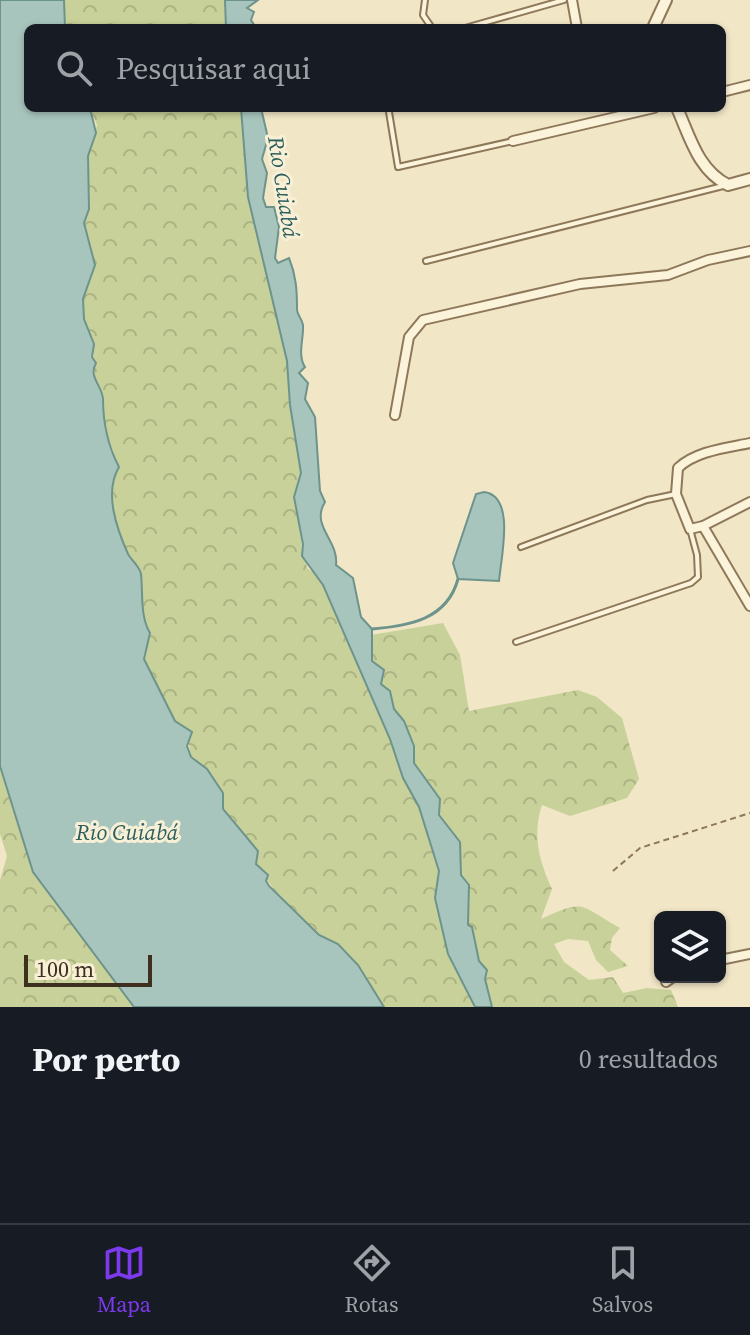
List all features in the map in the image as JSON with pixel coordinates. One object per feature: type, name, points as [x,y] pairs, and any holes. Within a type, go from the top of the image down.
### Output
[{"type":"street","points":[[572,0],[576,24]]},
{"type":"street","points":[[655,24],[666,0]]},
{"type":"street","points":[[726,91],[750,85]]},
{"type":"street","points":[[513,141],[637,112]]},
{"type":"street","points":[[679,112],[703,166],[712,176],[728,185],[750,179]]},
{"type":"street","points":[[395,415],[409,337],[423,320],[580,284],[668,275],[708,260],[750,251]]},
{"type":"street","points":[[750,443],[686,461],[678,468],[676,494],[690,529],[703,526],[750,502]]},
{"type":"street","points":[[703,526],[750,606]]},
{"type":"street","points":[[726,959],[750,954]]},
{"type":"lane","points":[[425,0],[423,15],[429,24]]},
{"type":"lane","points":[[479,24],[564,0]]},
{"type":"lane","points":[[389,112],[398,167],[513,141]]},
{"type":"lane","points":[[426,261],[728,185]]},
{"type":"lane","points":[[521,547],[647,500],[676,494]]},
{"type":"lane","points":[[516,642],[691,583],[698,577],[697,555],[690,529]]},
{"type":"path","points":[[613,871],[640,848],[750,813]]},
{"type":"green space","points":[[64,0],[225,0],[226,24],[65,24]]},
{"type":"green space","points":[[92,112],[241,112],[248,197],[287,361],[290,405],[301,473],[294,497],[301,525],[302,553],[308,569],[317,574],[390,739],[403,778],[420,807],[439,871],[435,899],[448,954],[475,1007],[384,1007],[358,965],[338,944],[319,935],[281,900],[256,864],[258,851],[223,809],[219,788],[207,769],[191,757],[186,727],[175,721],[144,659],[150,633],[144,612],[141,574],[128,554],[115,521],[112,487],[119,467],[103,423],[100,408],[103,398],[93,372],[94,344],[84,319],[83,299],[95,265],[84,223],[89,208],[88,156],[97,125]]},
{"type":"green space","points":[[443,623],[460,655],[469,711],[578,690],[597,697],[622,718],[639,779],[627,798],[570,816],[542,805],[538,848],[552,889],[541,919],[567,908],[582,907],[620,928],[612,938],[610,950],[628,966],[608,972],[596,960],[588,941],[568,939],[554,944],[564,962],[589,980],[613,977],[623,993],[647,988],[671,990],[678,1007],[492,1007],[485,979],[487,970],[476,952],[469,929],[469,885],[461,875],[460,842],[439,815],[439,799],[414,763],[414,745],[404,721],[394,709],[389,691],[381,685],[384,670],[372,661],[371,635]]},
{"type":"green space","points":[[0,745],[8,773],[5,781],[33,872],[134,1007],[0,1007],[0,880],[7,856],[0,834]]},
{"type":"water","name":"Rio Cuiabá","points":[[0,0],[64,0],[65,24],[24,24],[24,112],[91,112],[96,133],[88,156],[89,209],[84,223],[95,265],[83,299],[84,319],[94,344],[94,377],[102,394],[106,433],[119,467],[112,487],[113,510],[128,554],[141,574],[143,612],[150,633],[144,659],[175,721],[192,732],[187,746],[191,757],[207,769],[223,793],[223,809],[258,851],[256,864],[268,875],[266,881],[269,886],[319,935],[338,944],[358,965],[384,1007],[134,1007],[33,872],[0,766]]},
{"type":"water","points":[[225,0],[258,0],[247,8],[254,12],[251,20],[254,24],[226,24]]},
{"type":"water","name":"Rio Cuiabá","points":[[241,112],[262,112],[268,138],[262,159],[267,173],[263,198],[266,207],[274,207],[279,227],[275,258],[278,263],[289,258],[295,277],[297,310],[303,325],[301,352],[305,367],[299,373],[308,383],[305,399],[315,417],[320,491],[325,502],[321,511],[323,526],[336,556],[336,565],[353,578],[361,617],[372,629],[372,661],[384,670],[381,684],[390,691],[394,709],[404,721],[414,746],[414,763],[440,799],[439,815],[460,842],[461,875],[469,885],[468,925],[472,927],[479,961],[487,970],[485,979],[492,1007],[475,1007],[448,954],[435,898],[439,871],[419,807],[403,778],[390,739],[323,585],[302,556],[303,544],[294,497],[301,473],[290,405],[287,361],[248,197]]},
{"type":"water","points":[[484,492],[494,496],[503,516],[504,543],[499,581],[458,579],[453,563],[476,494]]},
{"type":"waterway","points":[[372,629],[412,623],[435,612],[453,593],[458,579]]}]
